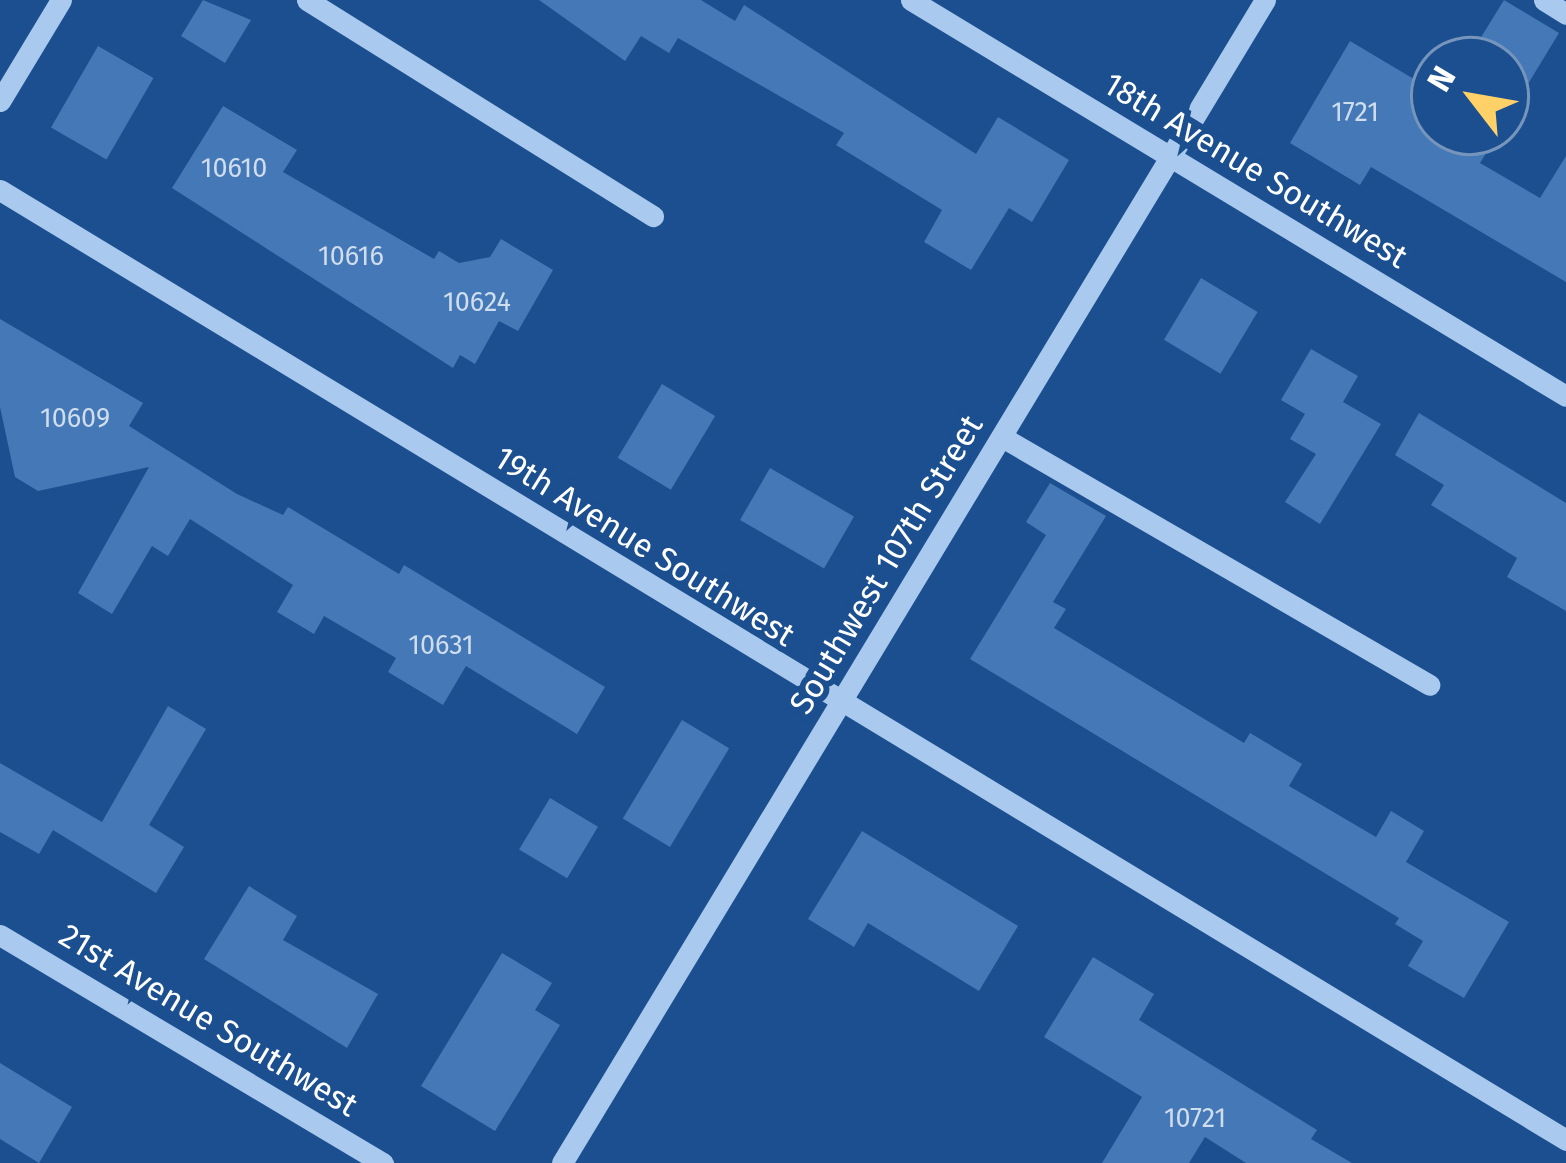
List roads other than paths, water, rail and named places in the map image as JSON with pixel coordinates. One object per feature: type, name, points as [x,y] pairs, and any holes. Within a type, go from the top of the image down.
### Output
[{"type":"street","points":[[0,101],[61,0]]},
{"type":"street","points":[[308,0],[653,216]]},
{"type":"street","name":"18th Avenue Southwest","points":[[911,0],[1566,397]]},
{"type":"street","name":"Southwest 107th Street","points":[[562,1163],[1265,0]]},
{"type":"street","points":[[1544,0],[1566,14]]},
{"type":"street","name":"19th Avenue Southwest","points":[[0,190],[841,706],[1566,1140]]},
{"type":"street","points":[[1002,437],[1429,685]]},
{"type":"street","name":"21st Avenue Southwest","points":[[0,935],[382,1163]]}]
